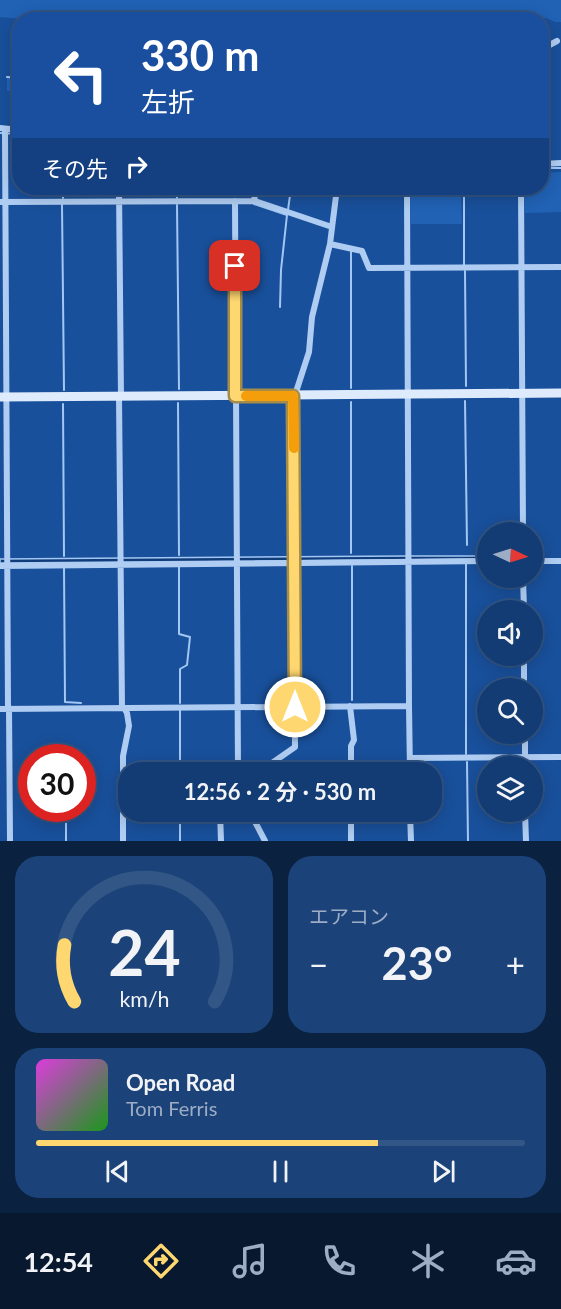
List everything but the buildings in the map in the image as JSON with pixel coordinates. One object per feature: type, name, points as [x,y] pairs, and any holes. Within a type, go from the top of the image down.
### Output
[{"type":"street","points":[[549,45],[557,41]]},
{"type":"street","points":[[3,130],[3,397],[8,563],[10,841]]},
{"type":"street","points":[[119,195],[120,561],[123,708],[127,713],[129,726],[123,756],[123,841]]},
{"type":"street","points":[[254,195],[255,201]]},
{"type":"street","points":[[273,762],[295,747],[294,396],[309,352],[312,317],[330,244],[336,195]]},
{"type":"street","points":[[407,195],[410,762]]},
{"type":"street","points":[[521,195],[523,522]]},
{"type":"street","points":[[235,201],[238,762]]},
{"type":"street","points":[[3,202],[255,201],[332,227]]},
{"type":"street","points":[[330,244],[362,251],[369,268],[561,267]]},
{"type":"street","points":[[3,397],[561,393]]},
{"type":"street","points":[[0,566],[8,563],[120,561],[477,561]]},
{"type":"street","points":[[543,561],[561,561]]},
{"type":"street","points":[[350,706],[354,740],[351,746],[351,762]]},
{"type":"street","points":[[0,709],[410,706]]},
{"type":"street","points":[[410,758],[477,757]]},
{"type":"street","points":[[543,757],[561,757]]},
{"type":"street","points":[[220,822],[220,841]]},
{"type":"street","points":[[256,822],[266,841]]},
{"type":"street","points":[[351,822],[351,841]]},
{"type":"street","points":[[410,822],[411,841]]},
{"type":"street","points":[[525,822],[526,841]]},
{"type":"shaded area","points":[[0,0],[561,0],[561,22],[549,19],[549,12],[12,12],[12,18],[0,17]]},
{"type":"shaded area","points":[[7,77],[12,77],[12,91],[7,91]]},
{"type":"shaded area","points":[[561,172],[561,212],[525,213],[524,195],[549,195],[549,173]]},
{"type":"shaded area","points":[[410,195],[461,195],[462,224],[411,224]]},
{"type":"shaded area","points":[[477,556],[477,559],[0,563],[0,559]]},
{"type":"waterway","points":[[7,77],[12,77]]},
{"type":"waterway","points":[[0,133],[12,134]]},
{"type":"waterway","points":[[549,168],[561,168]]},
{"type":"waterway","points":[[288,210],[290,195]]},
{"type":"waterway","points":[[464,195],[464,265]]},
{"type":"waterway","points":[[254,204],[287,215],[281,270],[280,307]]},
{"type":"waterway","points":[[62,205],[64,390]]},
{"type":"waterway","points":[[177,205],[179,389]]},
{"type":"waterway","points":[[351,251],[351,388]]},
{"type":"waterway","points":[[465,271],[466,386]]},
{"type":"waterway","points":[[239,337],[239,388]]},
{"type":"waterway","points":[[465,401],[467,545]]},
{"type":"waterway","points":[[351,402],[351,553]]},
{"type":"waterway","points":[[178,403],[179,555]]},
{"type":"waterway","points":[[63,404],[64,556]]},
{"type":"waterway","points":[[466,564],[466,754]]},
{"type":"waterway","points":[[352,566],[352,700]]},
{"type":"waterway","points":[[64,567],[65,702],[81,703]]},
{"type":"waterway","points":[[179,567],[179,634],[190,637],[187,665],[180,669],[180,703]]},
{"type":"waterway","points":[[180,710],[180,762]]},
{"type":"waterway","points":[[467,762],[468,841]]},
{"type":"waterway","points":[[66,822],[66,841]]},
{"type":"waterway","points":[[180,822],[180,841]]},
{"type":"slow traffic","points":[[246,396],[293,396],[294,448]]},
{"type":"route","points":[[235,266],[235,396],[293,396],[295,707]]}]
